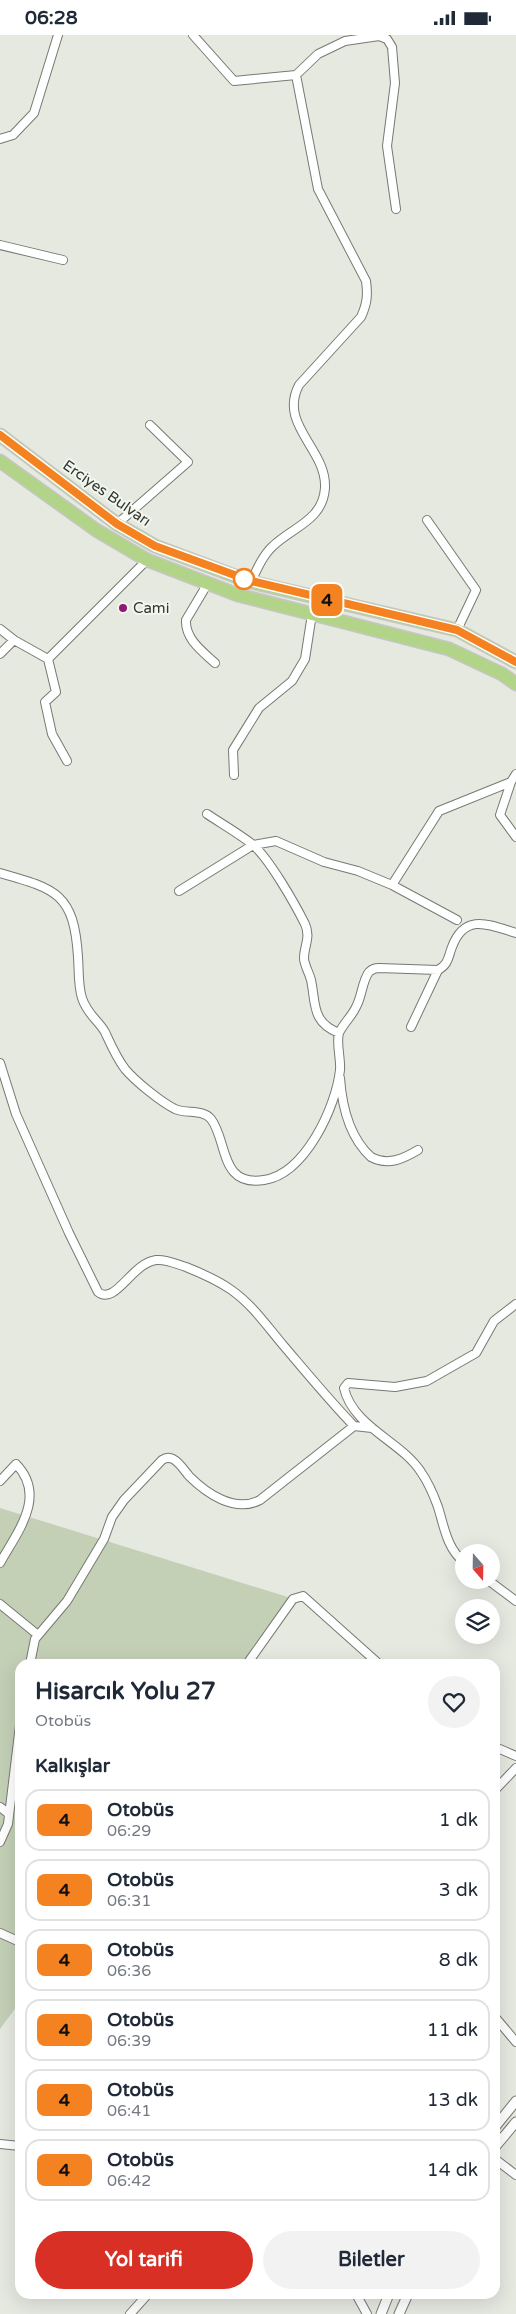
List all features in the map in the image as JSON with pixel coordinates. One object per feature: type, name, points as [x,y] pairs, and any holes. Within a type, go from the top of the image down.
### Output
[{"type":"highway","name":"Erciyes Bulvarı","points":[[0,435],[117,524],[155,546],[251,581],[457,630],[516,662]]},
{"type":"highway","points":[[0,462],[96,530],[147,560],[238,595],[449,649],[502,674],[516,684]]},
{"type":"street","points":[[0,139],[12,135],[34,113],[58,35]]},
{"type":"street","points":[[193,35],[234,81],[296,75],[318,54],[345,41],[379,36],[391,43],[395,83],[387,146],[396,209]]},
{"type":"street","points":[[251,581],[260,563],[272,546],[315,516],[322,502],[325,487],[320,464],[294,416],[292,405],[294,394],[299,385],[361,317],[368,293],[366,281],[318,189],[296,75]]},
{"type":"street","points":[[0,245],[64,261]]},
{"type":"street","points":[[117,524],[188,462],[150,425]]},
{"type":"street","points":[[427,519],[476,590],[457,630]]},
{"type":"street","points":[[48,659],[147,560]]},
{"type":"street","points":[[208,583],[186,621],[186,627],[190,638],[215,663]]},
{"type":"street","points":[[234,775],[233,750],[259,709],[292,681],[305,659],[312,615]]},
{"type":"street","points":[[0,629],[14,640],[48,659],[56,692],[45,702],[52,734],[67,761]]},
{"type":"street","points":[[0,654],[14,640]]},
{"type":"street","points":[[516,774],[511,782],[500,815],[516,837]]},
{"type":"street","points":[[392,885],[439,811],[511,782]]},
{"type":"street","points":[[207,814],[253,845],[283,884],[306,926],[307,946],[304,957],[313,989],[312,1000],[315,1010],[325,1026],[339,1033]]},
{"type":"street","points":[[180,891],[253,845],[276,841],[324,862],[358,871],[392,885],[456,920]]},
{"type":"street","points":[[0,873],[46,888],[58,896],[67,906],[74,919],[82,997],[90,1016],[104,1031],[112,1048],[126,1069],[135,1078],[177,1109],[202,1113],[210,1118],[230,1168],[237,1175],[256,1181],[267,1180],[277,1176],[295,1162],[313,1143],[326,1121],[340,1071]]},
{"type":"street","points":[[411,1027],[438,970],[447,963],[458,936],[471,924],[481,923],[516,933]]},
{"type":"street","points":[[418,1150],[392,1161],[376,1160],[366,1153],[348,1121],[342,1102],[339,1033],[357,1007],[367,976],[372,970],[379,968],[438,970]]},
{"type":"street","points":[[0,1063],[16,1114],[68,1233],[98,1292],[105,1296],[112,1294],[136,1269],[145,1263],[156,1260],[168,1260],[203,1274],[231,1290],[255,1311],[354,1426]]},
{"type":"street","points":[[455,1554],[448,1540],[437,1504],[421,1471],[399,1449],[372,1427],[348,1402],[344,1390],[345,1385],[350,1383],[396,1387],[427,1381],[476,1353],[494,1321],[516,1304]]},
{"type":"street","points":[[31,1659],[35,1639],[67,1601],[93,1559],[112,1517],[124,1500],[162,1460],[168,1458],[175,1459],[191,1478],[210,1493],[236,1505],[244,1506],[260,1500],[354,1426],[372,1427]]},
{"type":"street","points":[[0,1481],[16,1464],[25,1473],[29,1483],[30,1497],[28,1511],[0,1563]]},
{"type":"street","points":[[500,1589],[516,1601]]},
{"type":"street","points":[[251,1659],[293,1599],[303,1596],[373,1659]]},
{"type":"street","points":[[0,1604],[38,1635]]},
{"type":"street","points":[[500,1749],[516,1756]]},
{"type":"street","points":[[0,1842],[8,1824],[15,1765]]},
{"type":"street","points":[[500,1786],[516,1768]]},
{"type":"street","points":[[0,1807],[9,1814]]},
{"type":"street","points":[[0,1933],[15,1940]]},
{"type":"street","points":[[500,2023],[516,2042]]},
{"type":"street","points":[[500,2121],[516,2101]]},
{"type":"street","points":[[500,2141],[516,2122]]},
{"type":"street","points":[[0,2144],[15,2146]]},
{"type":"street","points":[[500,2163],[516,2175]]},
{"type":"street","points":[[130,2314],[144,2299]]},
{"type":"street","points":[[359,2299],[367,2314]]},
{"type":"street","points":[[381,2314],[386,2299]]},
{"type":"street","points":[[399,2314],[406,2299]]},
{"type":"green space","points":[[0,1508],[291,1598],[247,1659],[15,1659],[15,2009],[0,2029]]},
{"type":"bus line","name":"4","points":[[0,435],[117,524],[155,546],[251,581],[457,630],[516,662]]},
{"type":"place","name":"Cami","points":[[123,608]]}]
